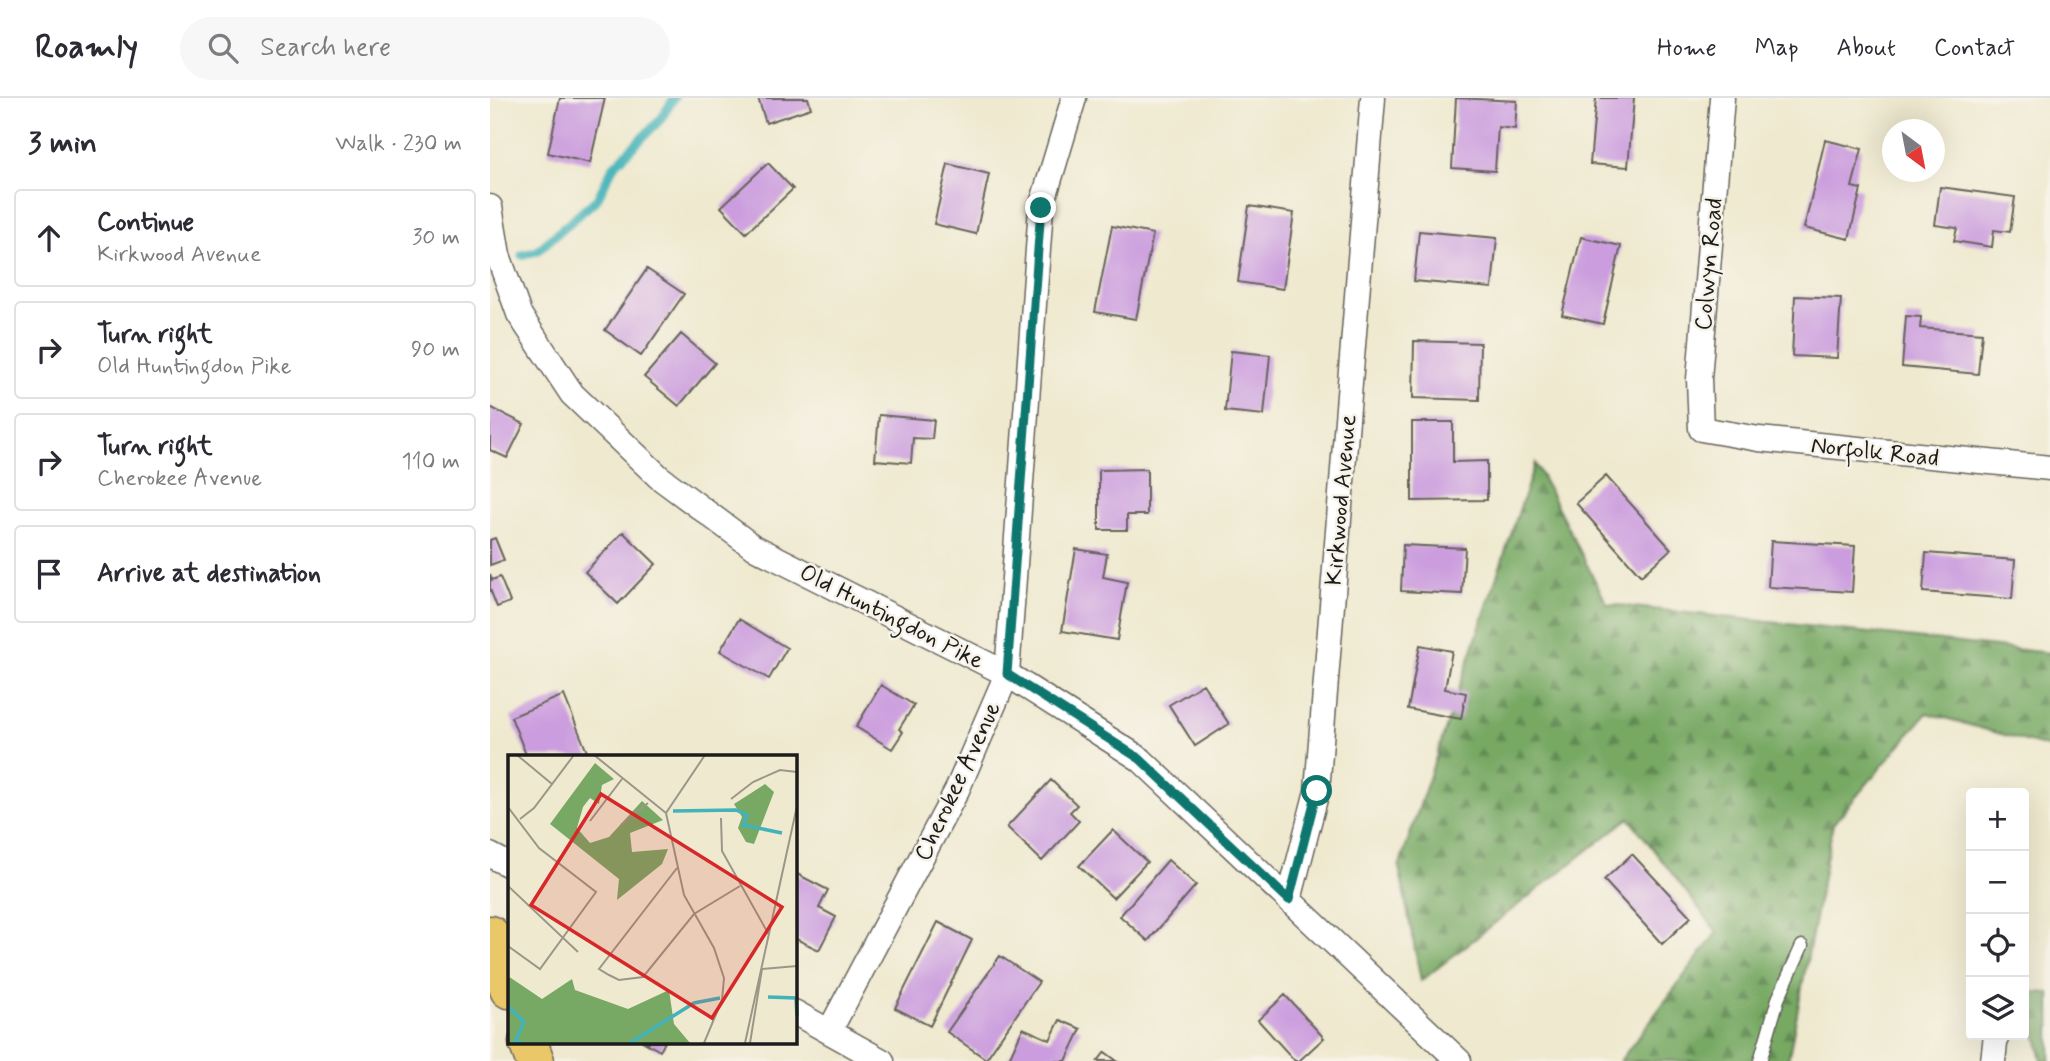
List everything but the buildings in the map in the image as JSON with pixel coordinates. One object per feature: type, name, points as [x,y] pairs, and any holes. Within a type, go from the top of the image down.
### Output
[{"type":"main road","points":[[490,935],[508,986]]},
{"type":"main road","points":[[529,1044],[535,1061]]},
{"type":"street","name":"Cherokee Avenue","points":[[830,1030],[957,790],[1007,674],[1041,208],[1073,98]]},
{"type":"street","name":"Kirkwood Avenue","points":[[1289,900],[1317,791],[1373,98]]},
{"type":"street","name":"Colwyn Road","points":[[1700,429],[1699,379],[1722,98]]},
{"type":"street","name":"Old Huntingdon Pike","points":[[490,207],[498,255],[519,314],[572,394],[659,477],[752,546],[1007,674],[1140,759],[1459,1061]]},
{"type":"street","name":"Norfolk Road","points":[[1700,429],[1759,439],[2050,468]]},
{"type":"street","points":[[490,855],[508,864]]},
{"type":"street","points":[[796,1013],[882,1061]]},
{"type":"street","points":[[1993,1061],[1995,1040]]},
{"type":"lane","points":[[1760,1061],[1778,999],[1802,946]]},
{"type":"green space","points":[[1535,463],[1607,604],[2050,653],[2050,748],[1927,713],[1833,824],[1788,1061],[1620,1061],[1717,932],[1629,818],[1421,981],[1399,867]]},
{"type":"green space","points":[[2029,992],[2050,993],[2050,1061],[2042,1061]]},
{"type":"waterway","points":[[522,255],[537,251],[597,199],[613,167],[661,119],[674,98]]},
{"type":"route","points":[[1041,208],[1007,674],[1140,759],[1289,900],[1317,791]]}]
